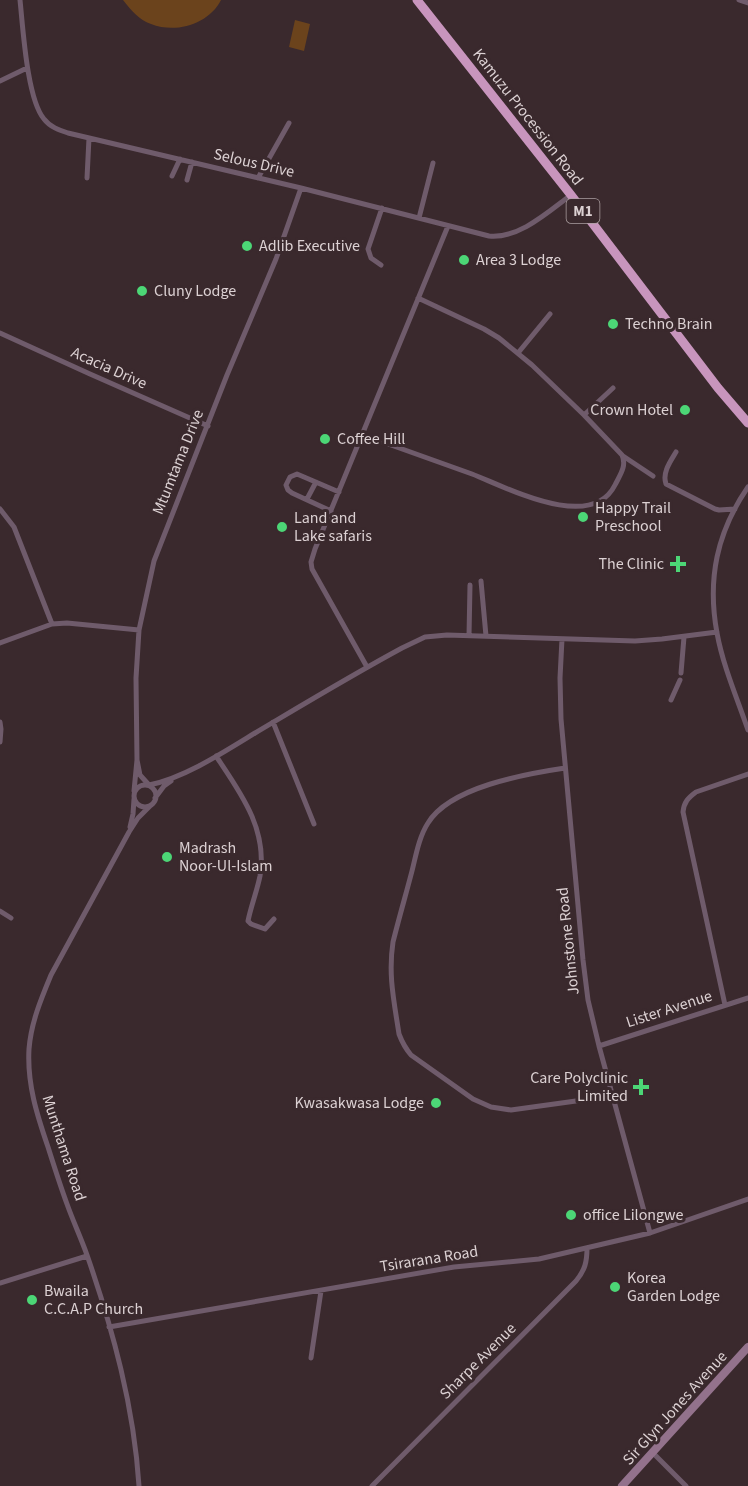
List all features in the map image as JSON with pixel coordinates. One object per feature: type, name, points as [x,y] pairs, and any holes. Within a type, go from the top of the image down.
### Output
[{"type":"highway","name":"Kamuzu Procession Road","points":[[417,0],[571,195],[718,388],[748,423]]},
{"type":"main road","name":"Sir Glyn Jones Avenue","points":[[622,1486],[748,1347]]},
{"type":"street","name":"Selous Drive","points":[[20,0],[27,68],[35,101],[43,119],[68,134],[301,188],[496,237],[519,231],[571,195]]},
{"type":"street","points":[[739,0],[748,4]]},
{"type":"street","points":[[0,81],[27,68]]},
{"type":"street","points":[[258,178],[289,123]]},
{"type":"street","points":[[87,178],[89,138]]},
{"type":"street","points":[[172,176],[180,159]]},
{"type":"street","points":[[187,180],[192,162]]},
{"type":"street","points":[[419,218],[433,162]]},
{"type":"street","name":"Mtumtama Drive","points":[[134,791],[137,760],[136,678],[139,630],[154,561],[227,375],[276,259],[301,188]]},
{"type":"street","points":[[381,265],[371,258],[368,249],[382,208]]},
{"type":"street","points":[[368,667],[312,569],[312,556],[448,226]]},
{"type":"street","points":[[418,298],[484,329],[519,353],[622,455],[653,476]]},
{"type":"street","points":[[519,353],[550,314]]},
{"type":"street","name":"Acacia Drive","points":[[0,333],[208,426]]},
{"type":"street","points":[[584,415],[614,388]]},
{"type":"street","points":[[363,435],[534,500],[562,505],[597,503],[609,495],[623,467],[622,455]]},
{"type":"street","points":[[675,452],[665,472],[666,484],[715,509],[735,509]]},
{"type":"street","points":[[332,511],[288,490],[286,485],[290,477],[297,474],[339,492]]},
{"type":"street","points":[[307,499],[316,482]]},
{"type":"street","points":[[748,487],[723,532],[714,574],[713,599],[722,655],[748,730]]},
{"type":"street","points":[[0,509],[14,527],[52,624]]},
{"type":"street","points":[[482,581],[486,636]]},
{"type":"street","points":[[469,636],[470,585]]},
{"type":"street","points":[[0,644],[52,624],[67,623],[139,630]]},
{"type":"street","points":[[129,832],[134,791],[139,786],[177,776],[216,756],[368,667],[426,637],[447,635],[635,640],[717,632]]},
{"type":"street","points":[[681,673],[684,637]]},
{"type":"street","name":"Johnstone Road","points":[[562,639],[560,699],[585,980],[599,1046],[650,1233]]},
{"type":"street","points":[[671,700],[680,680]]},
{"type":"street","points":[[0,722],[0,742]]},
{"type":"street","points":[[273,722],[314,824]]},
{"type":"street","points":[[216,756],[248,806],[255,823],[259,843],[260,875],[248,921],[266,929],[274,919]]},
{"type":"street","points":[[137,760],[140,775],[154,791],[155,798]]},
{"type":"street","points":[[565,768],[494,783],[469,792],[447,803],[431,818],[421,837],[393,942],[390,958],[391,985],[399,1034],[406,1049],[411,1055],[482,1104],[511,1110],[612,1096]]},
{"type":"street","points":[[725,1005],[683,812],[684,804],[696,792],[748,774]]},
{"type":"street","points":[[129,832],[165,786],[177,776]]},
{"type":"street","points":[[134,799],[139,805],[151,805]]},
{"type":"street","name":"Munthama Road","points":[[129,832],[51,975],[37,1010],[29,1048],[30,1077],[35,1105],[67,1205],[87,1256],[124,1382],[137,1457],[139,1486]]},
{"type":"street","points":[[0,911],[11,918]]},
{"type":"street","name":"Lister Avenue","points":[[599,1046],[748,998]]},
{"type":"street","name":"Tsirarana Road","points":[[109,1327],[465,1265],[538,1259],[650,1233],[748,1199]]},
{"type":"street","name":"Sharpe Avenue","points":[[372,1486],[576,1281],[586,1265],[587,1248]]},
{"type":"street","points":[[0,1282],[87,1256]]},
{"type":"street","points":[[311,1358],[321,1291]]},
{"type":"street","points":[[653,1453],[686,1486]]},
{"type":"shaded area","points":[[123,0],[221,0],[209,15],[200,21],[171,28],[143,20]]},
{"type":"shaded area","points":[[295,20],[310,24],[304,51],[289,47]]},
{"type":"place","name":"Adlib Executive","points":[[247,246]]},
{"type":"place","name":"Area 3 Lodge","points":[[464,260]]},
{"type":"place","name":"Cluny Lodge","points":[[142,291]]},
{"type":"place","name":"Techno Brain","points":[[613,324]]},
{"type":"place","name":"Crown Hotel","points":[[685,410]]},
{"type":"place","name":"Coffee Hill","points":[[325,439]]},
{"type":"place","name":"Happy Trail Preschool","points":[[583,517]]},
{"type":"place","name":"Land and Lake safaris","points":[[282,527]]},
{"type":"place","name":"The Clinic","points":[[678,564]]},
{"type":"place","name":"Madrash Noor-Ul-Islam","points":[[167,857]]},
{"type":"place","name":"Care Polyclinic Limited","points":[[641,1087]]},
{"type":"place","name":"Kwasakwasa Lodge","points":[[436,1103]]},
{"type":"place","name":"office Lilongwe","points":[[571,1215]]},
{"type":"place","name":"Korea Garden Lodge","points":[[615,1287]]},
{"type":"place","name":"Bwaila C.C.A.P Church","points":[[32,1300]]}]
